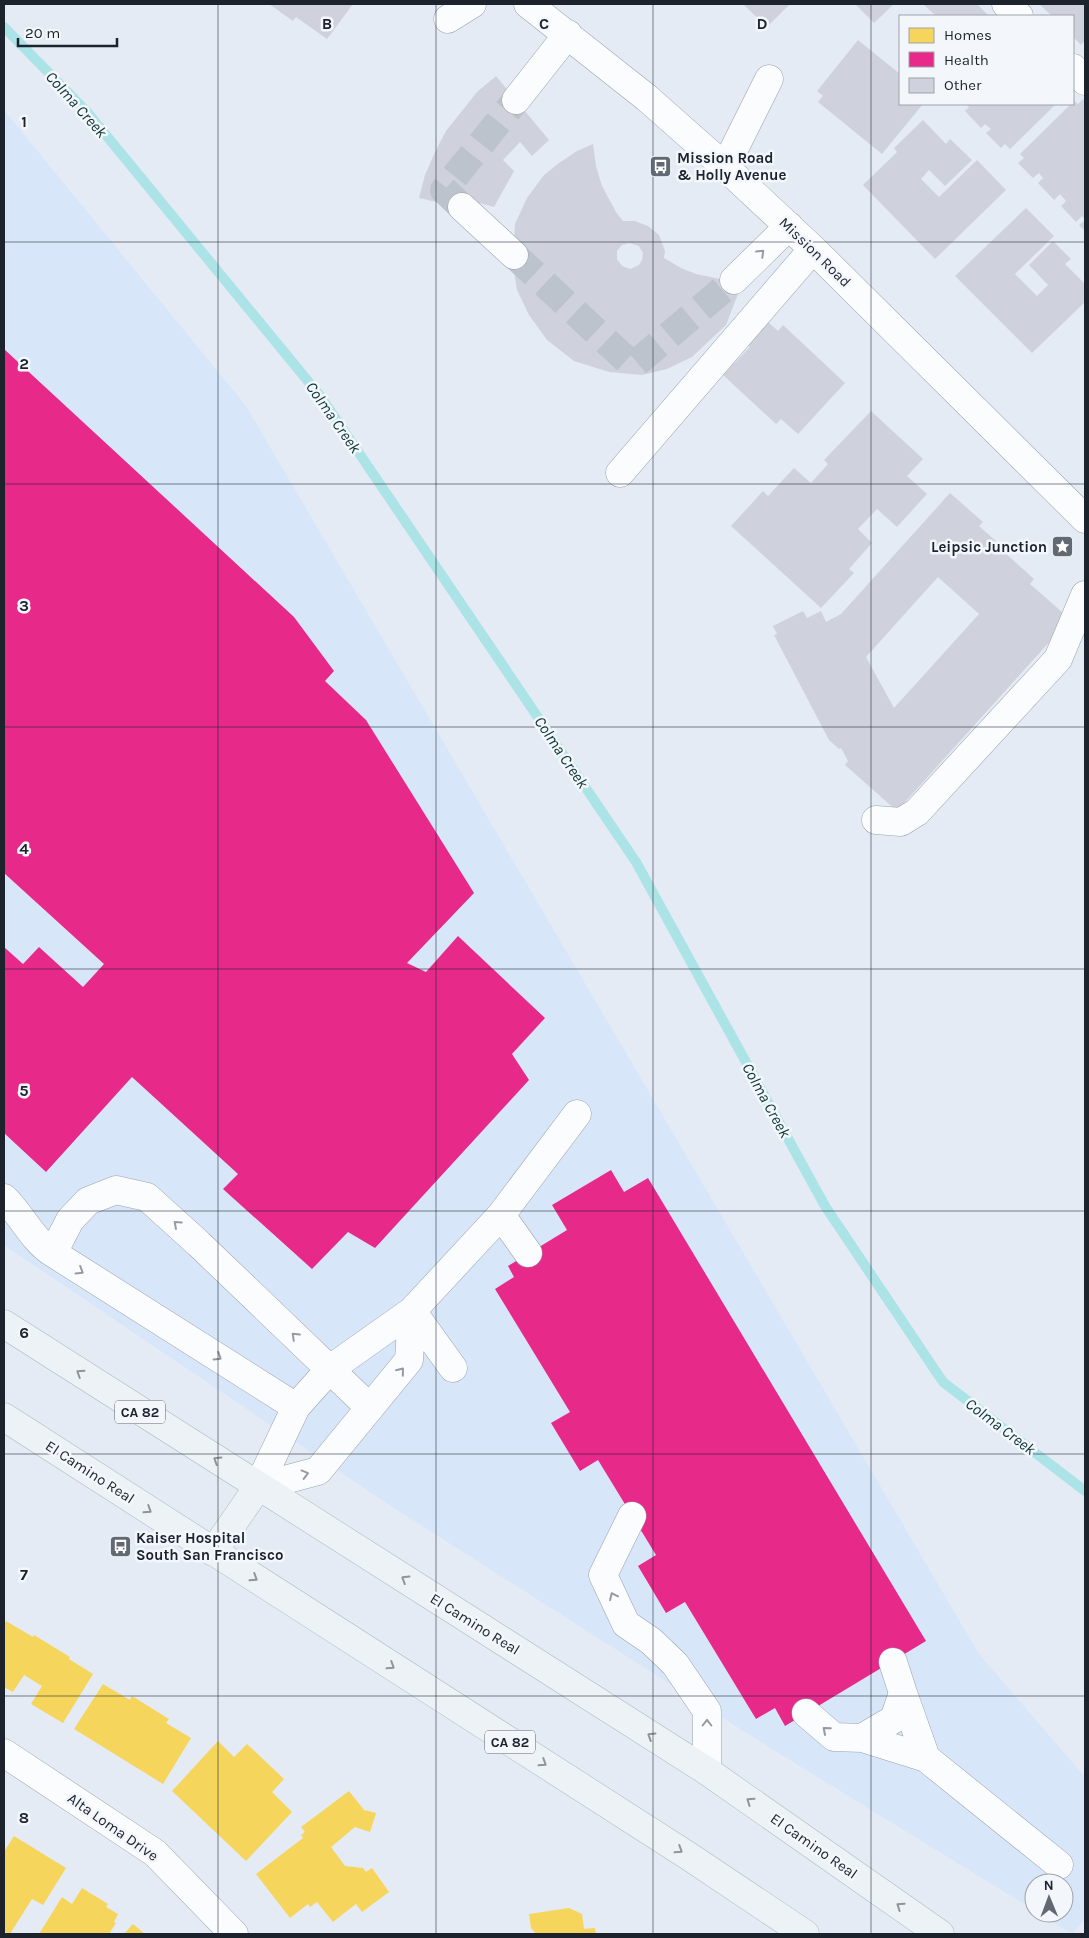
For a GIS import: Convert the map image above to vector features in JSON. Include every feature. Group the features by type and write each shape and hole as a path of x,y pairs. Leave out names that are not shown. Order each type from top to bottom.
{"main road":[{"name":"El Camino Real","path":"4,1324 707,1771 940,1934"},
{"name":"El Camino Real","path":"4,1417 690,1857 805,1934"},
{"path":"213,1552 258,1486"}],"street":[{"path":"448,19 472,4"},
{"name":"Mission Road","path":"528,4 647,98 789,226 1085,519"},
{"path":"1006,4 1018,15"},
{"path":"516,100 568,34"},
{"path":"1074,69 1085,81"},
{"path":"725,167 769,79"},
{"path":"462,208 514,255"},
{"path":"734,280 789,226"},
{"path":"620,473 813,249"},
{"path":"876,820 901,822 917,812 1058,659 1085,595"},
{"path":"258,1486 296,1407 330,1369 412,1311 501,1215 577,1114"},
{"path":"53,1254 70,1220 88,1201 116,1190 147,1198 199,1244 370,1408"},
{"path":"4,1198 46,1249 296,1407"},
{"path":"501,1215 528,1253"},
{"path":"412,1311 453,1368"},
{"path":"258,1486 318,1471 409,1360 412,1311"},
{"path":"632,1516 603,1576 626,1624 651,1641 675,1664 707,1711 707,1771"},
{"path":"893,1662 926,1758"},
{"path":"862,1738 894,1719 903,1693"},
{"path":"806,1713 834,1737 862,1738 926,1758 1059,1865"},
{"name":"Alta Loma Drive","path":"4,1753 155,1854 234,1934"}],"shaded area":[{"path":"4,110 246,406 979,1654 1085,1777 1085,1919 1072,1934 1054,1923 1074,1923 1074,1873 1024,1873 1024,1904 772,1749 380,1499 4,1245"}],"building: Homes":[{"path":"6,1621 33,1637 34,1635 93,1674 63,1723 31,1704 42,1686 24,1675 13,1692 4,1687 4,1625"},
{"path":"103,1684 130,1700 132,1696 169,1719 166,1723 191,1738 163,1784 74,1729"},
{"path":"218,1741 234,1757 247,1744 284,1779 272,1792 292,1812 246,1861 172,1791"},
{"path":"349,1791 364,1810 376,1813 370,1832 355,1827 331,1847 345,1866 363,1868 366,1872 372,1868 389,1892 362,1912 356,1904 333,1922 317,1902 310,1907 308,1904 290,1918 256,1874 303,1838 301,1835 305,1832 301,1827"},
{"path":"14,1836 66,1868 43,1905 32,1899 9,1934 4,1931 4,1852"},
{"path":"82,1888 108,1904 106,1907 118,1914 114,1922 116,1923 109,1934 39,1934 62,1897 72,1904"},
{"path":"569,1908 582,1914 584,1929 595,1928 596,1934 536,1934 531,1928 529,1914"},
{"path":"133,1924 145,1934 124,1934"}],"building: Health":[{"path":"4,349 294,617 334,671 325,681 366,720 474,893 407,963 426,972 458,936 545,1018 512,1054 529,1080 375,1248 348,1232 312,1269 223,1189 238,1174 132,1077 46,1172 4,1133 4,947 23,964 39,947 83,987 104,964 4,873"},
{"path":"611,1170 624,1192 648,1178 926,1641 785,1726 775,1708 756,1719 685,1602 666,1613 638,1566 656,1555 598,1460 580,1471 551,1423 570,1412 495,1289 514,1277 508,1266 567,1230 552,1205"}],"building: Other":[{"path":"269,4 353,4 327,39 296,17 293,21"},
{"path":"743,4 790,4 767,27"},
{"path":"855,4 894,4 874,23"},
{"path":"923,4 977,4 988,15 935,15"},
{"path":"1039,4 1085,4 1085,41 1081,45 1074,38 1074,15 1051,15"},
{"path":"858,40 899,73 899,105 922,105 882,154 818,102 823,96 817,91"},
{"path":"496,76 549,140 532,156 520,142 503,160 514,171 494,207 480,203 477,211 419,198 425,175 446,131 477,92"},
{"path":"1083,99 1085,102 1085,220 1082,216 1076,222 1061,206 1066,201 1060,194 1054,200 1038,183 1043,178 1039,173 1033,178 1018,163 1024,158 1020,154 1070,105 1074,105 1074,101 1078,104"},
{"path":"967,105 1055,105 1010,149 1005,144 1001,148 986,133 991,129 985,124 981,128 965,111 969,107"},
{"path":"923,120 946,144 950,139 972,160 945,186 929,170 921,179 939,197 977,160 1006,190 935,259 863,185 897,152 894,148"},
{"path":"593,144 596,166 602,186 616,212 623,221 635,221 648,226 659,235 665,251 664,258 696,274 743,281 726,325 692,357 667,369 642,375 609,372 574,361 547,340 529,315 517,290 513,265 515,224 527,198 544,175 577,151","holes":["629,243 639,246 643,253 639,265 630,269 622,266 617,259 617,251 622,245"]},
{"path":"1026,208 1054,236 1015,274 1037,296 1048,285 1029,265 1053,241 1071,259 1065,264 1085,284 1085,302 1032,353 955,276"},
{"path":"1085,220 1085,231 1079,225"},
{"path":"767,321 778,331 783,325 845,383 798,434 781,419 776,424 723,375 750,347 746,344"},
{"path":"871,411 923,459 907,476 927,494 897,527 877,509 858,529 872,543 849,569 854,573 821,608 731,526 763,491 768,496 794,468 811,483 828,464 824,460"},
{"path":"950,493 983,522 979,526 1034,579 1030,584 1070,619 897,811 845,765 848,761 841,748 839,749 829,740 774,635 777,634 773,626 803,611 807,618 821,611 826,622 841,614","holes":["938,577 979,614 894,708 866,657"]}],"waterway":[{"name":"Colma Creek","path":"4,27 87,112 321,397 636,862 825,1206 943,1382 1085,1491"}],"tunnel":[{"path":"462,207 444,190 516,100"},
{"path":"514,255 633,366 734,280"}],"place":[{"name":"Mission Road & Holly Avenue","path":"661,167"},
{"name":"Leipsic Junction","path":"1063,547"},
{"name":"Kaiser Hospital South San Francisco","path":"120,1547"}]}
